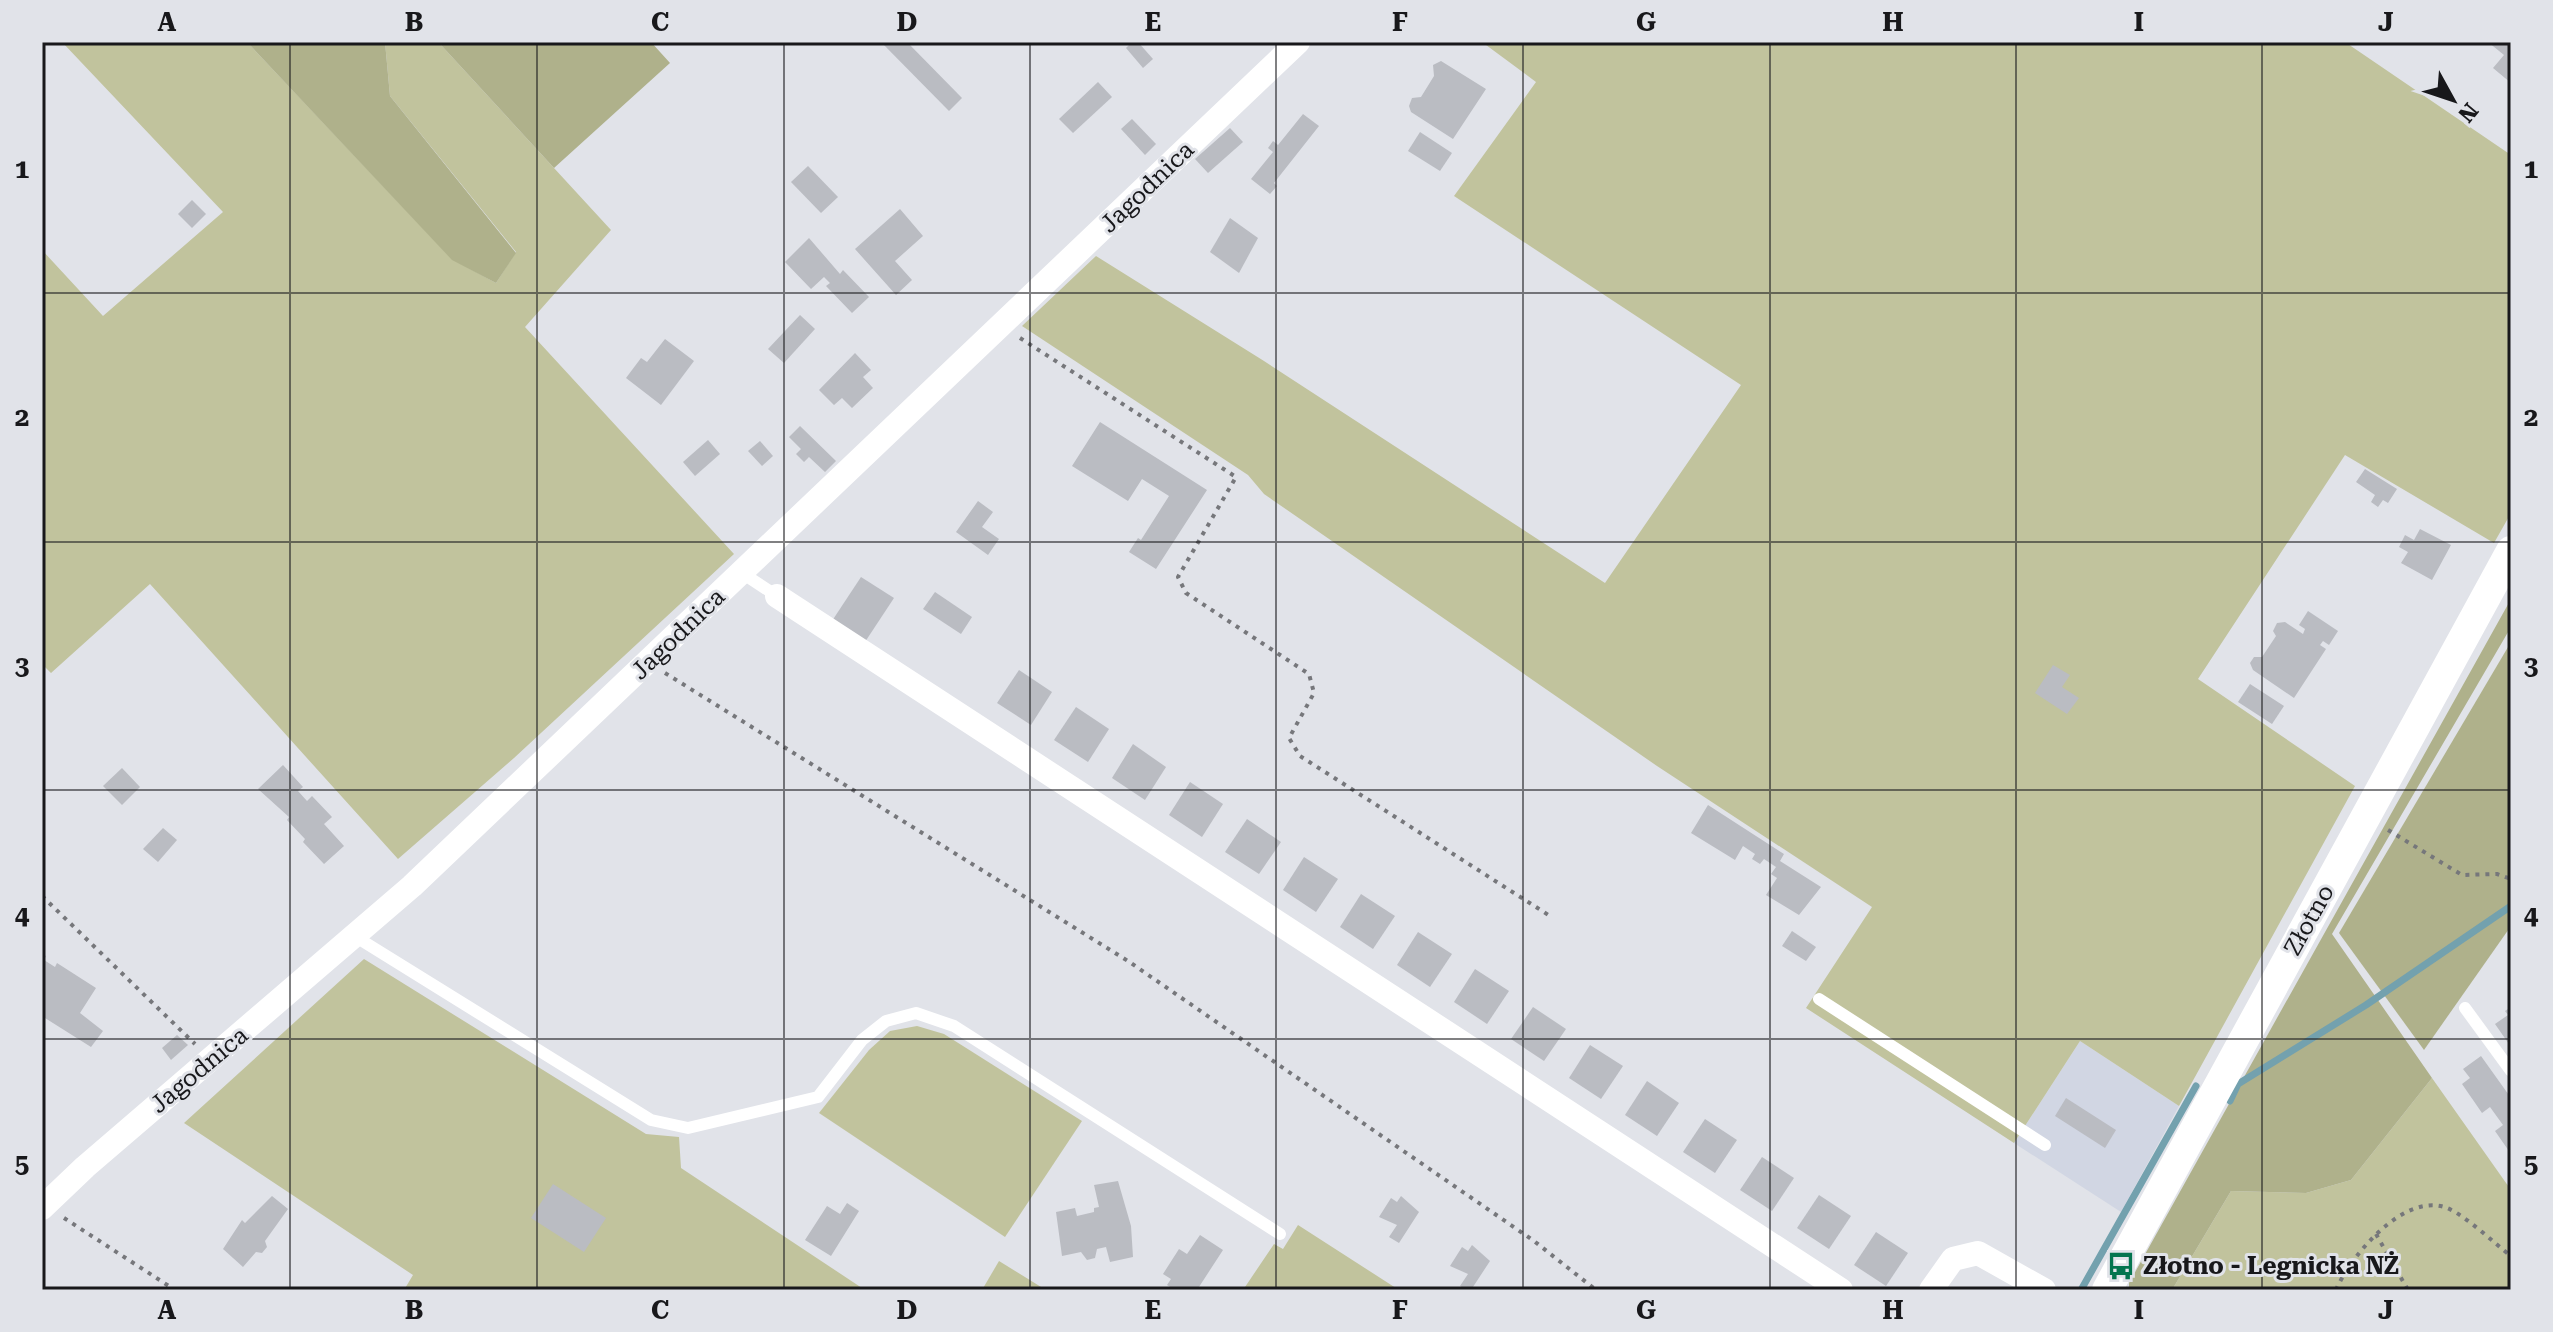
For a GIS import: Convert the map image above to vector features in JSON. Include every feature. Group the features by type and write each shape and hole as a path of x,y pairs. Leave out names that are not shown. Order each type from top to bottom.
{"street":[{"name":"Jagodnica","path":"43,1207 356,937 1298,42"},
{"name":"Złotno","path":"2107,1290 2511,551"},
{"path":"777,596 1841,1290"},
{"path":"1931,1290 1953,1259 1978,1253 2044,1290"}],"lane":[{"path":"742,573 777,596"},
{"path":"356,937 651,1120 688,1128 818,1097 862,1040 886,1021 916,1013 937,1019 954,1026 1280,1234"},
{"path":"1819,999 2045,1145"},
{"path":"2465,1008 2511,1071"}],"path":[{"path":"1001,325 1236,477 1178,577 1186,593 1309,674 1314,693 1289,738 1300,756 1550,916"},
{"path":"648,662 1128,961 1534,1241 1596,1290"},
{"path":"2391,832 2462,875 2497,874 2511,879"},
{"path":"42,896 211,1059"},
{"path":"2336,1290 2346,1268 2376,1234 2425,1206 2447,1208 2511,1256"},
{"path":"43,1207 175,1290"},
{"path":"2376,1234 2408,1290"}],"shaded area":[{"path":"2080,1041 2179,1106 2121,1212 2014,1143"}],"green space":[{"path":"62,42 247,42 452,259 496,283 516,252 390,96 385,42 441,45 611,230 525,327 734,554 514,758 398,859 150,584 51,673 42,664 42,250 103,316 223,212"},
{"path":"247,42 385,42 390,96 516,253 496,283 452,260"},
{"path":"423,42 651,42 670,63 554,168 441,45"},
{"path":"1482,42 2345,42 2511,155 2511,513 2494,543 2345,455 2198,679 2355,786 2179,1106 2080,1041 2014,1143 1806,1008 1872,907 1657,766 1264,494 1248,475 1022,326 1096,256 1264,361 1605,583 1741,385 1454,196 1536,82"},
{"path":"2511,599 2511,627 2332,934 2432,1078 2351,1180 2306,1193 2231,1191 2172,1290 2129,1290 2129,1283"},
{"path":"2511,642 2511,926 2424,1050 2339,933"},
{"path":"364,959 646,1134 679,1137 681,1168 865,1290 404,1290 413,1275 184,1123"},
{"path":"917,1026 944,1034 1082,1121 1005,1237 819,1113 869,1050 890,1031"},
{"path":"2432,1078 2511,1190 2511,1290 2172,1290 2231,1191 2306,1193 2351,1180"},
{"path":"1298,1225 1399,1290 1243,1290 1274,1244 1283,1249"},
{"path":"999,1261 1046,1290 982,1290"}],"building":[{"path":"881,42 907,42 962,98 949,111"},
{"path":"1132,42 1138,42 1153,59 1143,68 1126,48"},
{"path":"2488,42 2511,42 2511,83 2493,68 2504,55"},
{"path":"1441,61 1486,89 1453,139 1411,112 1409,106 1412,98 1421,97 1434,76 1433,65"},
{"path":"1098,82 1112,97 1073,133 1059,119"},
{"path":"1303,114 1319,126 1274,183 1277,186 1270,194 1251,179 1273,152 1268,148 1273,141 1278,145"},
{"path":"1132,119 1156,144 1145,155 1121,129"},
{"path":"1230,128 1243,142 1208,173 1195,159"},
{"path":"1420,132 1452,153 1440,171 1408,151"},
{"path":"808,166 838,197 821,213 791,182"},
{"path":"192,200 206,214 192,228 178,214"},
{"path":"900,209 923,236 895,261 912,280 896,295 855,249"},
{"path":"1230,218 1258,238 1239,273 1210,252"},
{"path":"809,238 840,274 843,270 869,297 852,313 826,286 830,283 824,277 811,289 785,262"},
{"path":"800,315 815,329 784,363 768,349"},
{"path":"665,339 694,361 661,405 626,378 641,358 647,362"},
{"path":"855,353 871,370 863,377 873,388 852,408 842,398 834,405 819,390"},
{"path":"1100,422 1207,490 1156,569 1129,552 1138,538 1141,540 1169,496 1142,479 1128,501 1072,466"},
{"path":"800,426 836,461 825,472 809,457 804,462 796,454 801,449 789,437"},
{"path":"708,440 720,454 695,476 683,462"},
{"path":"760,441 773,456 762,466 748,451"},
{"path":"2365,469 2397,489 2388,503 2383,500 2378,507 2371,502 2375,495 2356,482"},
{"path":"978,501 993,512 982,527 999,539 988,555 956,532"},
{"path":"2420,529 2451,545 2432,580 2401,563 2408,552 2399,547 2405,535 2414,540"},
{"path":"861,577 894,598 861,648 828,627"},
{"path":"935,592 972,617 961,634 923,609"},
{"path":"2308,611 2338,631 2329,645 2323,641 2320,645 2326,649 2294,698 2253,670 2250,663 2254,657 2262,657 2276,636 2273,631 2277,623 2285,622 2303,634 2305,629 2299,625"},
{"path":"2053,665 2070,675 2062,687 2079,698 2067,714 2035,693"},
{"path":"1019,670 1052,692 1031,725 997,703"},
{"path":"2250,684 2284,706 2272,724 2238,702"},
{"path":"1076,707 1109,729 1088,762 1054,740"},
{"path":"1133,744 1166,767 1145,800 1112,778"},
{"path":"283,765 303,787 298,791 307,801 312,796 332,817 324,824 344,846 324,864 303,842 305,839 287,820 289,817 258,789"},
{"path":"122,768 140,787 122,805 103,786"},
{"path":"1190,782 1223,804 1202,837 1169,815"},
{"path":"1708,805 1784,854 1780,861 1821,887 1799,915 1766,895 1777,878 1771,874 1776,867 1764,859 1760,864 1752,859 1755,854 1743,846 1735,860 1691,833"},
{"path":"1247,819 1281,842 1259,874 1225,852"},
{"path":"163,828 177,840 158,862 143,849"},
{"path":"1304,857 1338,879 1316,912 1283,890"},
{"path":"1361,894 1395,916 1373,949 1340,927"},
{"path":"1792,931 1816,947 1806,961 1782,946"},
{"path":"1418,932 1452,954 1430,987 1397,965"},
{"path":"42,954 46,956 44,960 55,967 57,963 96,988 80,1013 103,1031 91,1047 45,1018"},
{"path":"1475,969 1509,991 1487,1024 1454,1002"},
{"path":"1533,1007 1566,1029 1544,1061 1511,1039"},
{"path":"2511,1007 2511,1047 2495,1024 2508,1015 2505,1011"},
{"path":"177,1035 188,1045 171,1060 162,1048"},
{"path":"1590,1045 1623,1066 1601,1099 1569,1078"},
{"path":"2481,1056 2511,1098 2511,1154 2495,1131 2503,1125 2490,1107 2482,1113 2462,1084 2470,1078 2463,1069"},
{"path":"1647,1081 1679,1103 1657,1136 1625,1115"},
{"path":"2066,1098 2116,1130 2105,1148 2055,1116"},
{"path":"1705,1119 1737,1140 1715,1173 1683,1152"},
{"path":"1762,1157 1794,1178 1772,1211 1740,1190"},
{"path":"1118,1181 1131,1226 1133,1257 1110,1262 1106,1247 1097,1249 1095,1258 1087,1260 1081,1252 1062,1256 1056,1212 1075,1208 1077,1216 1094,1212 1094,1208 1099,1207 1094,1185"},
{"path":"553,1184 606,1218 584,1252 531,1218"},
{"path":"1819,1195 1851,1216 1829,1249 1797,1228"},
{"path":"272,1196 288,1209 265,1241 267,1247 262,1253 256,1252 243,1267 223,1249 242,1220 245,1223"},
{"path":"1401,1196 1419,1212 1399,1243 1389,1237 1397,1225 1379,1217 1391,1198 1397,1202"},
{"path":"847,1203 859,1211 831,1256 805,1240 827,1206 840,1214"},
{"path":"1876,1232 1908,1253 1886,1286 1854,1265"},
{"path":"1200,1235 1223,1250 1197,1290 1175,1290 1167,1285 1171,1279 1163,1274 1179,1249 1187,1254"},
{"path":"1472,1245 1490,1261 1471,1290 1466,1290 1460,1286 1468,1274 1450,1266 1462,1247 1468,1251"}],"waterway":[{"path":"2230,1101 2238,1084 2366,1005 2511,906"},
{"path":"2081,1290 2196,1086"}],"place":[{"name":"Złotno - Legnicka NŻ","path":"2121,1266"}]}
